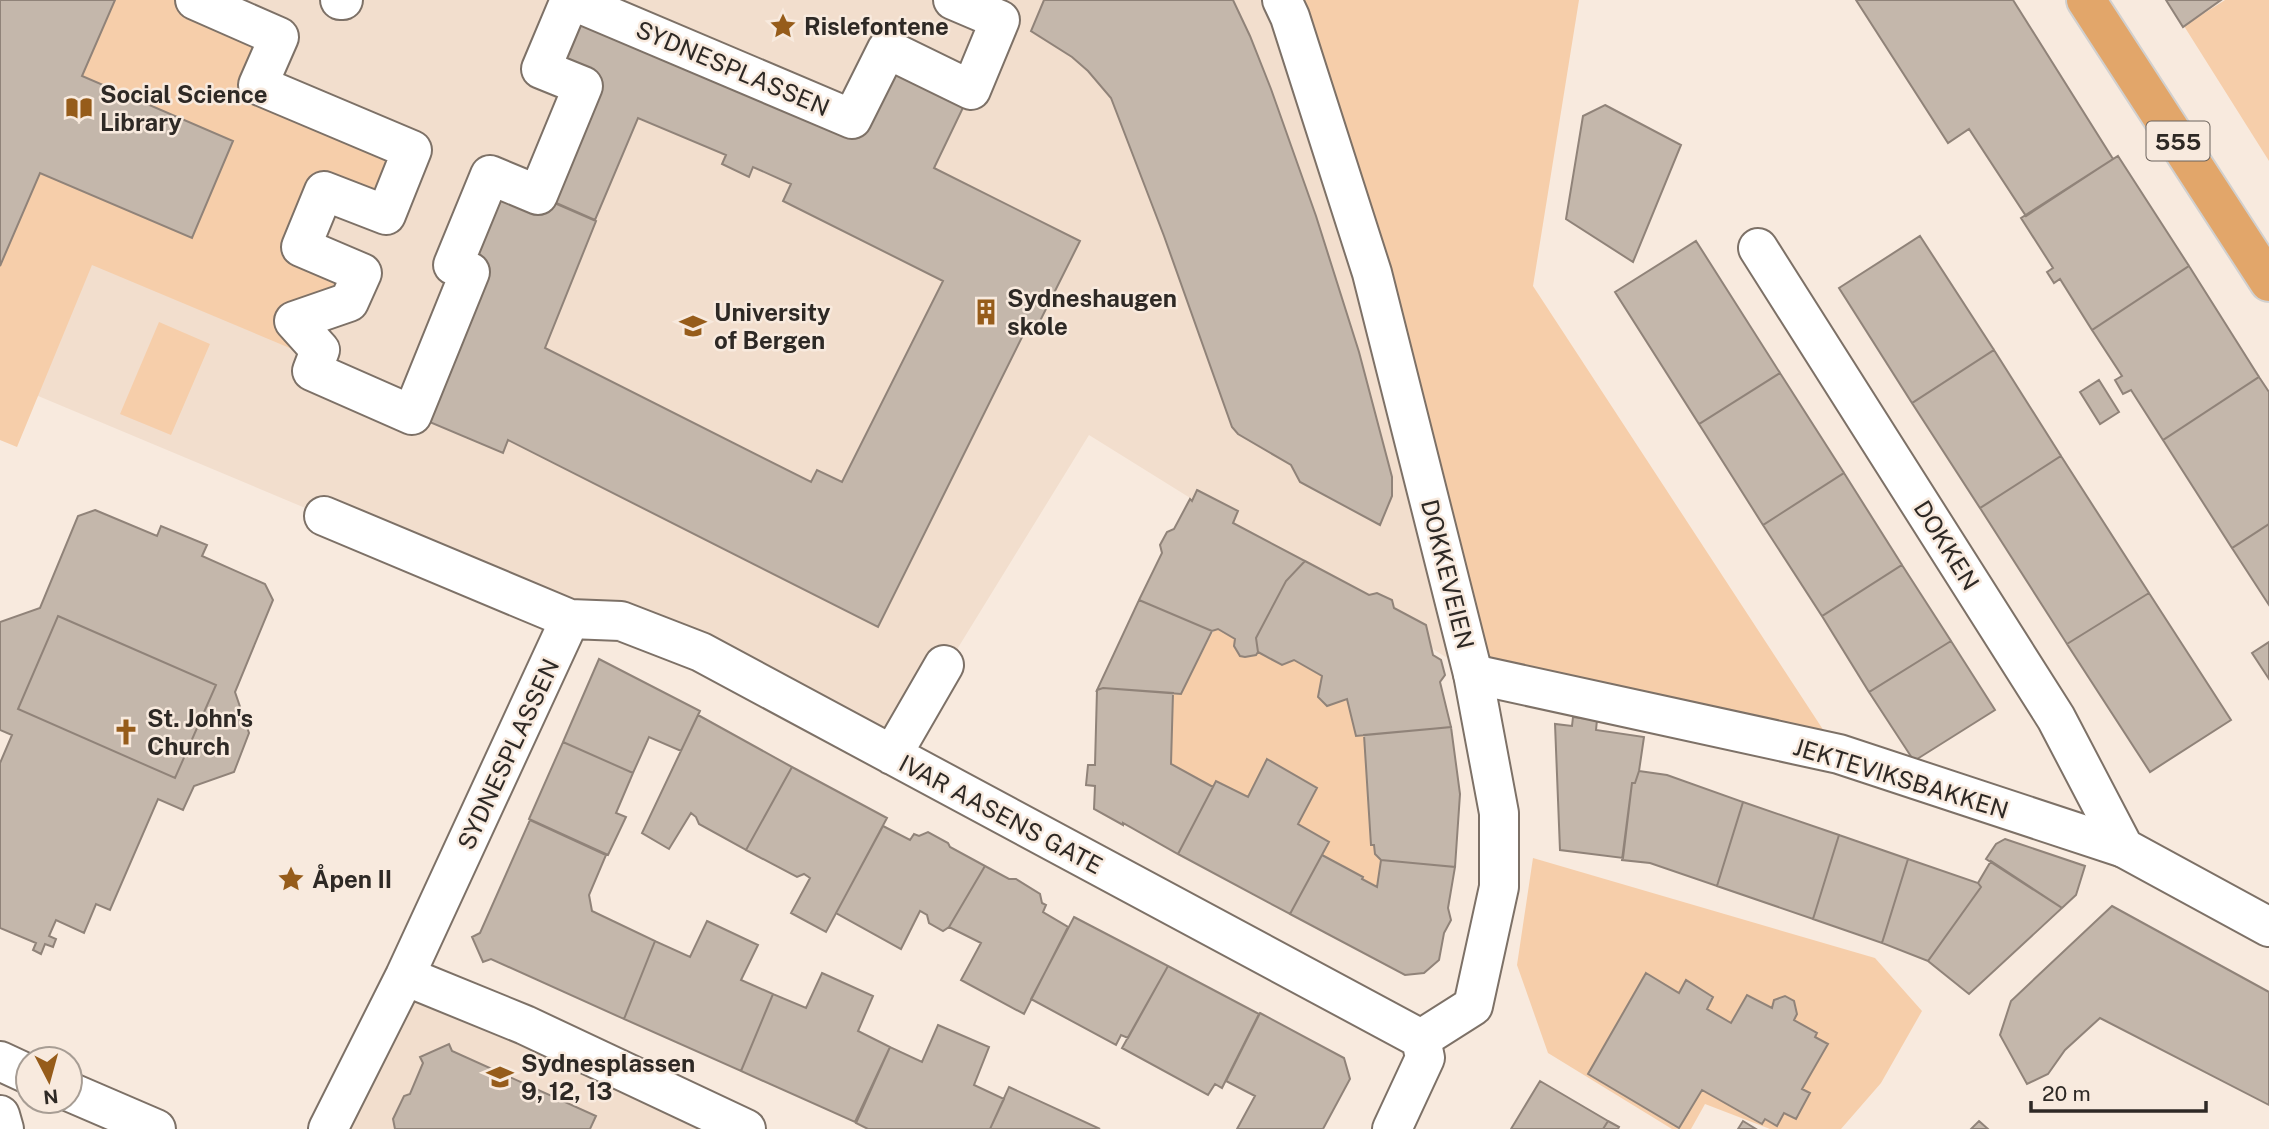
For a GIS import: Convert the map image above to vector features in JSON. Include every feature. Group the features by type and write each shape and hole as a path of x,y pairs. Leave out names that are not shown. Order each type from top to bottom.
{"highway":[{"name":"555","path":"2087,0 2269,282"}],"street":[{"name":"SYDNESPLASSEN","path":"195,0 279,37 258,85 412,150 386,215 324,191 301,247 362,273 349,302 294,321 320,350 312,371 412,415 470,272 453,265 490,175 538,195 583,86 541,69 570,0 852,118 887,50 971,90 1000,20 953,0"},
{"name":"DOKKEVEIEN","path":"1282,0 1290,17 1372,273 1474,674 1499,813 1499,887 1473,1006 1422,1040"},
{"name":"DOKKEN","path":"1758,248 2056,718 2124,848"},
{"path":"324,516 570,619"},
{"name":"SYDNESPLASSEN","path":"328,1129 405,976 570,619"},
{"name":"IVAR AASENS GATE","path":"570,619 621,621 701,652 1422,1040"},
{"path":"892,755 944,665"},
{"name":"JEKTEVIKSBAKKEN","path":"1474,674 1839,754 2124,848 2269,927"},
{"path":"405,976 524,1025 746,1129"},
{"path":"1392,1129 1425,1058 1422,1040"},
{"path":"84,1098 156,1129"},
{"path":"0,1115 4,1129"}],"shaded area":[{"name":"University of Bergen","path":"0,0 1283,0 1473,674 1089,435 892,755 700,652 570,619 0,380"},
{"path":"115,0 195,0 279,37 259,85 412,150 386,215 325,191 301,247 362,273 295,321 316,359 92,265 17,447 0,440 0,266 40,173 192,238 233,141 82,76"},
{"path":"1282,0 1579,0 1533,286 1839,754 1473,674"},
{"path":"2225,0 2269,0 2269,161 2184,26"},
{"path":"159,322 210,344 171,435 120,414"},
{"path":"1218,629 1235,639 1234,646 1241,656 1251,657 1258,652 1282,665 1294,660 1322,676 1318,697 1327,705 1347,699 1364,735 1374,845 1381,860 1377,887 1322,855 1329,842 1298,824 1317,787 1267,759 1248,797 1216,781 1213,787 1171,764 1173,693 1181,693 1214,630"},
{"path":"1533,858 1875,958 1922,1011 1881,1083 1841,1129 1770,1129 1705,1104 1691,1129 1672,1129 1548,1053 1517,965"},
{"name":"Sydnesplassen 9, 12, 13","path":"405,976 746,1129 345,1129"}],"building":[{"name":"Social Science Library","path":"0,0 115,0 82,76 233,141 192,238 40,173 0,266"},
{"name":"Sydneshaugen skole","path":"571,0 853,119 887,50 971,91 934,168 1080,241 1036,329 1028,325 878,627 508,440 503,453 413,415 490,175 596,221 545,348 811,482 817,470 842,482 943,281 783,201 791,184 753,167 749,177 722,164 726,155 638,118 595,220 538,195 583,86 541,68"},
{"path":"1044,0 1233,0 1271,89 1316,216 1359,352 1392,477 1392,496 1380,525 1300,482 1291,465 1238,434 1232,427 1164,236 1111,98 1072,57 1031,31"},
{"path":"1856,0 2013,0 2113,159 2026,216 1969,129 1948,143"},
{"path":"2166,0 2221,0 2183,27"},
{"path":"1605,105 1681,145 1633,262 1566,219 1583,116"},
{"path":"2118,156 2189,266 2092,330 2060,279 2054,283 2047,272 2053,268 2021,218"},
{"path":"1920,236 1994,350 1912,403 1839,288"},
{"path":"1696,241 1780,373 1699,424 1615,292"},
{"path":"2189,266 2259,377 2163,440 2131,390 2123,394 2115,380 2122,376 2092,330"},
{"path":"1994,350 2061,456 1980,508 1912,403"},
{"path":"1780,373 1844,473 1763,525 1699,424"},
{"path":"2259,377 2269,392 2269,524 2232,548 2163,440"},
{"path":"2099,380 2119,412 2100,424 2080,392"},
{"path":"2061,456 2149,593 2067,644 1980,508"},
{"path":"1844,473 1902,565 1822,616 1763,525"},
{"path":"1197,490 1238,511 1233,523 1305,561 1286,581 1256,638 1256,655 1240,656 1234,646 1235,639 1218,629 1212,631 1139,600 1162,553 1160,545 1167,532 1174,529"},
{"name":"St. John's Church","path":"95,510 157,536 161,526 207,545 202,556 265,584 273,600 235,692 249,733 234,772 194,786 183,810 158,799 110,910 96,904 84,933 56,920 49,936 56,939 53,947 45,944 41,954 33,950 36,943 0,928 0,763 12,735 0,730 0,622 40,608 78,516"},
{"path":"2269,524 2269,605 2232,548"},
{"path":"1305,561 1369,595 1377,593 1392,600 1394,608 1426,625 1433,655 1441,660 1445,675 1440,682 1451,727 1356,736 1347,699 1327,706 1318,697 1322,676 1294,660 1282,665 1258,652 1256,638 1286,581"},
{"path":"1902,565 1951,641 1869,692 1822,616"},
{"path":"2149,593 2231,720 2150,772 2067,644"},
{"path":"1139,600 1212,631 1181,694 1103,688 1097,690"},
{"path":"58,616 216,685 175,778 18,709"},
{"path":"1951,641 1995,710 1914,761 1869,692"},
{"path":"2269,642 2269,679 2252,653"},
{"path":"599,659 700,711 681,751 649,737 633,773 563,742"},
{"path":"1103,688 1173,693 1171,764 1213,787 1178,854 1094,809 1095,786 1086,785 1088,765 1095,765 1097,690"},
{"path":"698,715 792,767 746,850 699,824 691,813 669,849 642,833"},
{"path":"1573,717 1597,720 1596,730 1644,737 1639,771 1635,783 1632,783 1623,858 1560,850 1555,724 1572,726"},
{"path":"1451,727 1460,794 1455,867 1381,860 1375,854 1374,845 1371,845 1364,735"},
{"path":"563,742 633,773 616,813 626,817 608,855 529,819"},
{"path":"1267,759 1317,788 1298,824 1329,842 1290,914 1178,854 1216,781 1248,797"},
{"path":"792,767 887,818 826,932 791,913 810,878 804,874 797,877 746,850"},
{"path":"1639,771 1667,775 1743,802 1717,886 1650,863 1622,860 1632,783 1635,783"},
{"path":"1743,802 1839,835 1813,919 1717,886"},
{"path":"530,820 606,855 589,895 592,911 655,941 624,1019 491,959 483,962 472,937 480,933"},
{"path":"883,826 910,840 914,834 919,836 928,832 985,866 949,927 943,931 929,923 927,915 920,911 901,949 836,913"},
{"path":"1839,835 1908,859 1882,943 1813,919"},
{"path":"2005,839 2085,866 2076,895 2062,908 1986,859 1996,844"},
{"path":"1322,855 1377,887 1381,860 1455,867 1448,908 1451,920 1444,933 1439,960 1424,973 1405,975 1290,914"},
{"path":"1908,859 1978,883 1981,887 1928,961 1882,943"},
{"path":"1991,861 2062,908 1969,994 1928,961 1981,887 1978,883"},
{"path":"985,866 1009,879 1016,879 1040,894 1042,903 1046,905 1043,912 1068,927 1024,1014 961,980 981,943 949,927"},
{"path":"2112,906 2269,992 2269,1105 2100,1018 2065,1050 2048,1074 2027,1084 2000,1035 2011,1001"},
{"path":"1074,917 1168,966 1128,1038 1121,1035 1116,1045 1031,999"},
{"path":"707,921 758,945 741,980 773,994 741,1071 624,1019 655,941 690,957"},
{"path":"1168,966 1259,1014 1222,1088 1215,1084 1208,1095 1122,1048"},
{"path":"822,973 873,996 858,1031 890,1047 855,1122 741,1071 773,994 806,1008"},
{"path":"1646,973 1679,993 1686,980 1713,997 1707,1009 1731,1023 1747,995 1772,1008 1774,1000 1785,996 1794,1001 1797,1014 1794,1020 1817,1033 1815,1037 1828,1044 1802,1089 1810,1093 1796,1119 1784,1113 1777,1126 1765,1119 1762,1124 1702,1090 1679,1128 1588,1074"},
{"path":"1260,1013 1344,1058 1350,1079 1323,1129 1237,1129 1255,1096 1226,1081"},
{"path":"938,1025 989,1047 974,1085 1004,1099 990,1129 868,1129 856,1123 890,1047 922,1062"},
{"path":"449,1044 452,1051 596,1116 590,1129 395,1129 393,1119 404,1096 410,1094 423,1063 420,1057"},
{"path":"449,1044 452,1051 596,1116 590,1129 395,1129 393,1119 404,1096 410,1094 423,1063 420,1057"},
{"path":"1540,1081 1608,1121 1603,1129 1511,1129"},
{"path":"1009,1087 1100,1129 990,1129"},
{"path":"1608,1121 1619,1127 1618,1129 1603,1129"},
{"path":"1743,1121 1756,1129 1738,1129"},
{"path":"1979,1121 1988,1129 1971,1129"}],"place":[{"name":"Rislefontene","path":"783,26"},
{"name":"Social Science Library","path":"79,108"},
{"name":"Sydneshaugen skole","path":"986,312"},
{"name":"University of Bergen","path":"693,326"},
{"name":"St. John's Church","path":"126,732"},
{"name":"Åpen II","path":"291,879"},
{"name":"Sydnesplassen 9, 12, 13","path":"500,1077"}]}
